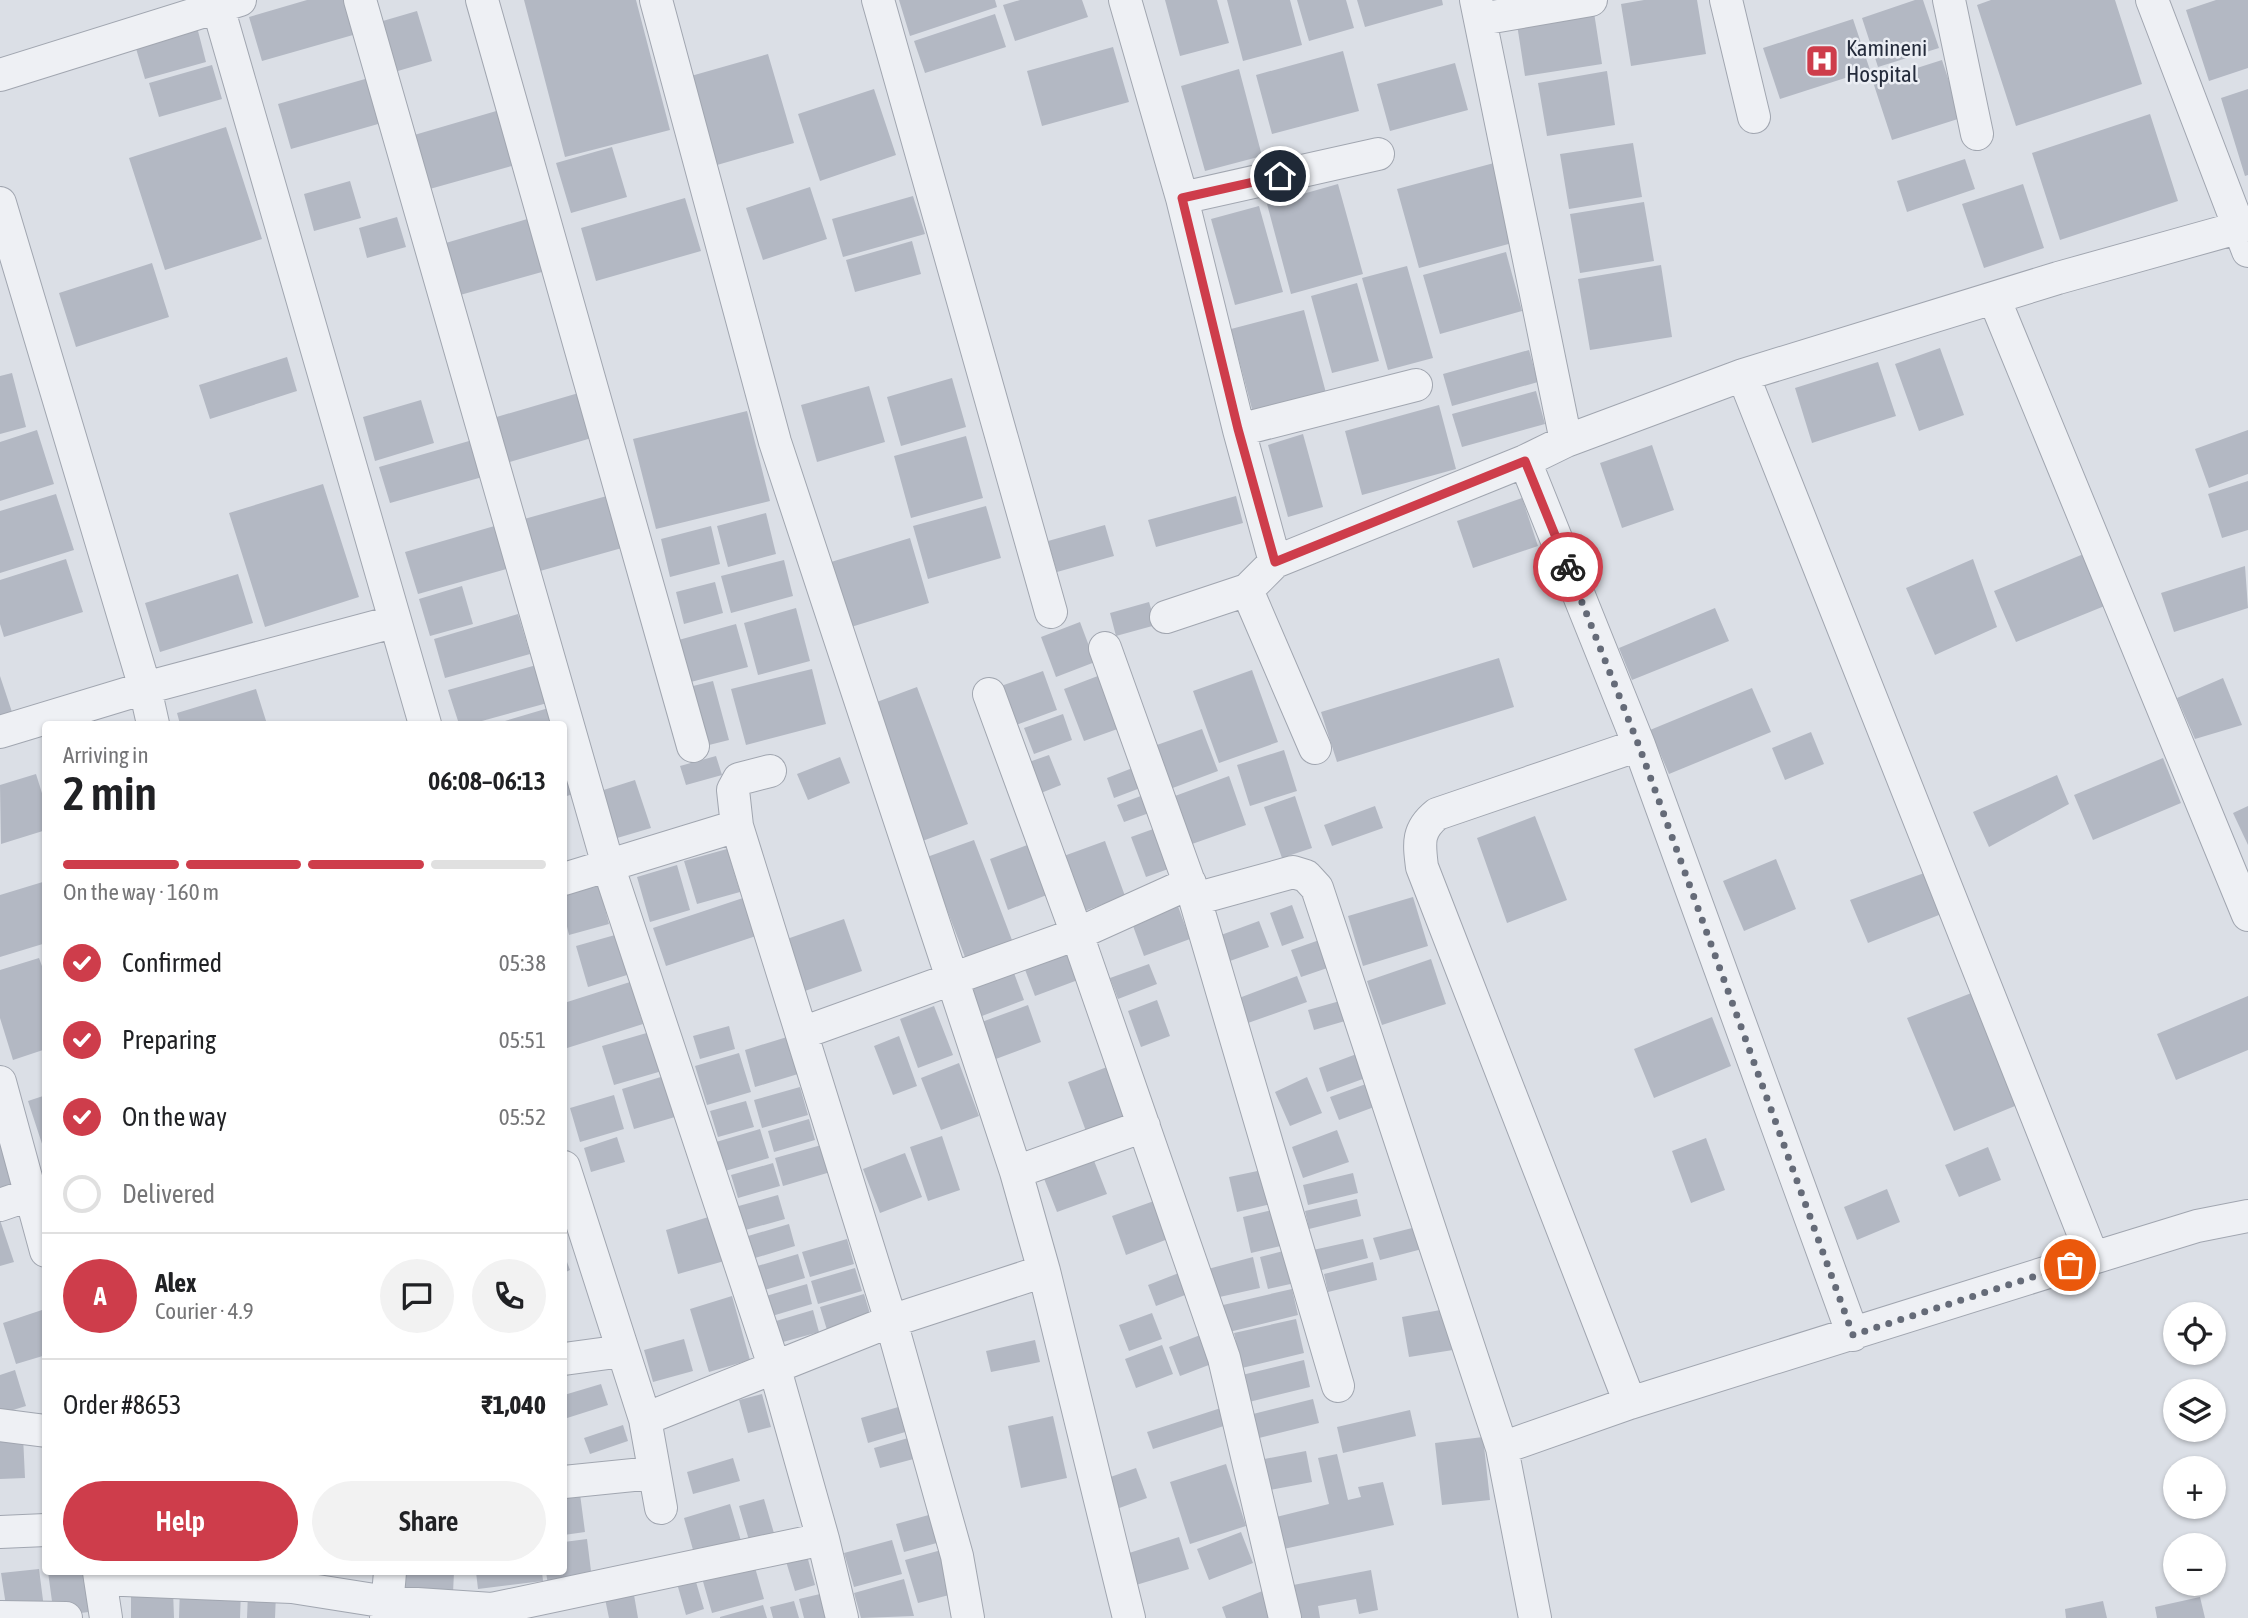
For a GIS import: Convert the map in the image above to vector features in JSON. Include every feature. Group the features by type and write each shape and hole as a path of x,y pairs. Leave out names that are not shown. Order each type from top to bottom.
{"street":[{"path":"360,0 567,721"},
{"path":"482,0 693,746"},
{"path":"656,0 775,442 1016,1172 1044,1271 1129,1618"},
{"path":"878,0 1051,612"},
{"path":"1125,0 1182,198 1238,429 1275,562"},
{"path":"1566,441 1479,10 1591,0"},
{"path":"1726,0 1754,117"},
{"path":"1949,0 1977,134"},
{"path":"1166,617 1247,590 1275,562 1525,461 1566,441 1743,375 1993,298 2245,235 2152,0"},
{"path":"0,75 229,4 393,622 424,721"},
{"path":"1182,198 1378,155"},
{"path":"0,203 145,688 152,721"},
{"path":"1993,298 2247,910"},
{"path":"1743,375 2094,1258"},
{"path":"1238,429 1416,385"},
{"path":"1525,461 1639,746 1853,1335"},
{"path":"1247,590 1315,748"},
{"path":"0,732 145,688 393,622"},
{"path":"1105,648 1193,891 1338,1386"},
{"path":"989,694 1077,934 1224,1358 1285,1618"},
{"path":"567,722 608,865 775,1369 824,1539 842,1618"},
{"path":"1630,1403 1422,867 1418,840 1424,824 1437,814 1639,746"},
{"path":"770,771 739,779 733,790 737,826 891,1321 957,1556 968,1618"},
{"path":"567,877 737,826"},
{"path":"802,1033 1193,891 1293,872 1306,876 1317,888 1502,1448 1535,1618"},
{"path":"0,1082 42,1234"},
{"path":"1016,1172 1144,1126"},
{"path":"567,1176 645,1419 661,1508"},
{"path":"0,1205 33,1195"},
{"path":"1502,1448 1630,1403 2094,1258 2197,1226 2248,1216"},
{"path":"645,1419 891,1321 1044,1271"},
{"path":"567,1359 623,1351"},
{"path":"0,1425 42,1430"},
{"path":"567,1482 653,1473"},
{"path":"0,1532 42,1530"},
{"path":"106,1618 99,1575 292,1587 492,1609 824,1539"},
{"path":"0,1617 66,1618"}],"building":[{"path":"307,0 351,0 360,33 262,61 249,17"},
{"path":"524,0 636,0 670,130 565,157"},
{"path":"899,0 995,0 997,7 910,36"},
{"path":"1020,0 1082,0 1088,17 1015,41 1003,5"},
{"path":"1165,0 1217,0 1229,43 1180,56"},
{"path":"1227,0 1290,0 1302,45 1243,61"},
{"path":"1297,0 1346,0 1354,28 1309,41"},
{"path":"1357,0 1442,0 1443,5 1365,27"},
{"path":"1644,0 1697,0 1706,54 1631,66 1621,4"},
{"path":"1915,0 1923,0 1939,48 1878,67 1862,18"},
{"path":"1991,0 2115,0 2142,84 2016,126 1977,5"},
{"path":"2216,0 2248,0 2248,68 2209,81 2186,10"},
{"path":"1593,6 1602,64 1525,76 1516,18"},
{"path":"417,11 432,61 391,73 376,23"},
{"path":"995,14 1006,47 925,73 914,41"},
{"path":"1853,19 1870,70 1780,99 1763,48"},
{"path":"197,27 206,62 145,79 135,45"},
{"path":"1113,47 1129,102 1042,126 1027,71"},
{"path":"1343,51 1359,111 1272,134 1256,75"},
{"path":"768,54 794,143 717,165 691,76"},
{"path":"1942,60 1961,118 1892,140 1873,82"},
{"path":"1455,63 1468,110 1390,131 1377,84"},
{"path":"212,65 222,99 159,117 149,83"},
{"path":"1239,69 1262,156 1205,171 1181,86"},
{"path":"1607,71 1615,125 1547,136 1538,83"},
{"path":"372,77 385,122 291,149 278,104"},
{"path":"874,89 896,155 820,181 798,114"},
{"path":"2248,89 2248,175 2245,176 2221,98"},
{"path":"510,107 526,162 419,192 404,138"},
{"path":"2150,114 2178,201 2060,240 2032,153"},
{"path":"226,127 262,239 165,270 129,158"},
{"path":"1633,143 1642,197 1569,209 1560,154"},
{"path":"612,147 627,197 571,213 556,163"},
{"path":"1965,159 1975,189 1907,212 1897,181"},
{"path":"1494,163 1516,242 1419,268 1397,189"},
{"path":"350,181 361,218 314,231 304,194"},
{"path":"1338,184 1363,274 1291,294 1267,204"},
{"path":"2023,184 2044,248 1984,268 1962,204"},
{"path":"810,187 827,239 763,260 746,208"},
{"path":"913,196 925,234 843,257 832,219"},
{"path":"685,198 701,251 596,281 581,228"},
{"path":"1644,202 1654,261 1580,273 1570,214"},
{"path":"1259,206 1283,292 1235,305 1211,219"},
{"path":"397,217 406,247 367,258 359,228"},
{"path":"534,217 549,270 453,297 439,245"},
{"path":"912,241 921,274 855,292 846,260"},
{"path":"1506,252 1522,311 1440,334 1423,275"},
{"path":"152,263 169,317 76,347 59,293"},
{"path":"1661,265 1672,337 1590,350 1578,279"},
{"path":"1407,266 1433,358 1388,370 1362,278"},
{"path":"1357,283 1379,361 1332,373 1311,296"},
{"path":"1304,310 1326,393 1253,413 1231,329"},
{"path":"1940,348 1964,415 1919,431 1895,364"},
{"path":"1529,350 1538,382 1452,406 1443,374"},
{"path":"287,357 297,391 210,419 199,385"},
{"path":"1878,362 1896,416 1812,443 1795,388"},
{"path":"12,373 26,427 0,434 0,376"},
{"path":"952,378 966,427 901,446 887,397"},
{"path":"869,386 885,442 817,462 801,405"},
{"path":"1536,391 1545,424 1462,447 1452,414"},
{"path":"582,392 595,437 496,466 483,421"},
{"path":"421,400 434,443 375,461 363,417"},
{"path":"1439,405 1456,469 1362,495 1345,431"},
{"path":"747,411 770,501 656,529 633,439"},
{"path":"37,430 54,484 0,501 0,442"},
{"path":"2248,430 2248,474 2209,488 2195,449"},
{"path":"1303,434 1323,507 1288,517 1268,445"},
{"path":"966,436 983,498 911,518 894,456"},
{"path":"476,439 486,476 390,503 379,467"},
{"path":"1652,445 1674,510 1622,528 1600,463"},
{"path":"2248,481 2248,530 2222,538 2208,494"},
{"path":"323,484 359,597 265,627 229,513"},
{"path":"56,494 74,550 0,573 0,511"},
{"path":"614,494 629,546 533,573 517,521"},
{"path":"1236,496 1243,523 1156,547 1148,520"},
{"path":"1522,498 1538,546 1473,568 1457,521"},
{"path":"986,506 1001,558 928,579 913,526"},
{"path":"766,513 776,554 728,567 717,526"},
{"path":"498,525 510,568 418,594 405,552"},
{"path":"1105,525 1114,556 1057,572 1048,541"},
{"path":"711,526 720,564 670,577 661,539"},
{"path":"910,538 929,603 851,627 831,562"},
{"path":"2086,553 2107,605 2016,642 1994,591"},
{"path":"66,559 83,612 4,637 0,624 0,580"},
{"path":"1973,559 1997,627 1935,655 1906,588"},
{"path":"784,560 793,596 731,613 721,576"},
{"path":"2245,566 2248,608 2174,632 2161,593"},
{"path":"238,574 253,623 160,652 145,603"},
{"path":"715,582 723,613 684,624 676,592"},
{"path":"462,586 473,624 430,636 419,599"},
{"path":"1149,602 1156,625 1116,636 1110,613"},
{"path":"796,608 810,661 758,675 744,623"},
{"path":"1715,608 1729,641 1632,680 1619,648"},
{"path":"518,614 530,654 445,678 434,639"},
{"path":"1080,622 1095,662 1056,677 1041,637"},
{"path":"736,624 748,667 687,683 675,641"},
{"path":"1499,658 1514,707 1337,762 1321,712"},
{"path":"540,664 551,702 482,721 458,721 448,690"},
{"path":"812,669 826,724 746,745 731,689"},
{"path":"1252,670 1278,742 1219,763 1193,691"},
{"path":"1043,671 1057,710 1016,725 1001,686"},
{"path":"1103,674 1123,727 1084,741 1064,689"},
{"path":"0,676 14,718 0,722"},
{"path":"2223,678 2242,725 2195,739 2177,698"},
{"path":"713,681 729,740 705,746 689,687"},
{"path":"917,687 968,824 917,843 866,706"},
{"path":"1752,688 1771,732 1669,774 1650,730"},
{"path":"256,689 266,721 179,721 177,713"},
{"path":"552,707 556,721 505,721"},
{"path":"1063,714 1072,740 1034,754 1024,728"},
{"path":"1202,729 1218,771 1170,789 1154,746"},
{"path":"1811,732 1824,764 1785,780 1772,748"},
{"path":"1284,750 1297,791 1250,806 1237,765"},
{"path":"1049,755 1061,785 1041,793 1029,762"},
{"path":"716,756 722,775 686,785 680,766"},
{"path":"840,757 850,783 808,800 797,774"},
{"path":"2163,758 2181,803 2093,840 2074,795"},
{"path":"1135,767 1143,787 1114,798 1107,778"},
{"path":"36,774 42,793 42,831 1,844 0,785"},
{"path":"567,775 573,794 567,796"},
{"path":"2057,775 2069,804 1989,847 1973,812"},
{"path":"1229,776 1246,825 1192,844 1175,796"},
{"path":"635,780 651,828 607,841 591,794"},
{"path":"1146,794 1152,812 1124,822 1117,805"},
{"path":"1295,796 1312,848 1282,858 1264,807"},
{"path":"1375,806 1383,828 1332,846 1324,825"},
{"path":"2248,806 2248,845 2233,813"},
{"path":"1535,816 1567,900 1507,923 1477,838"},
{"path":"1156,828 1171,868 1146,877 1131,837"},
{"path":"974,840 1015,948 968,965 927,857"},
{"path":"1038,841 1057,891 1008,910 990,859"},
{"path":"1105,841 1125,896 1082,912 1061,857"},
{"path":"727,849 740,892 697,904 684,861"},
{"path":"1776,859 1796,909 1744,931 1723,881"},
{"path":"677,865 690,910 650,922 637,877"},
{"path":"1927,872 1944,913 1868,943 1850,900"},
{"path":"42,882 42,944 0,957 0,895"},
{"path":"599,886 609,924 569,935 567,894"},
{"path":"1413,897 1428,946 1363,966 1348,916"},
{"path":"743,898 756,936 666,966 653,928"},
{"path":"1175,898 1190,939 1144,956 1129,915"},
{"path":"1292,905 1304,938 1282,946 1270,913"},
{"path":"844,919 862,971 802,992 784,940"},
{"path":"1259,921 1269,947 1230,961 1221,935"},
{"path":"615,935 627,975 588,987 576,946"},
{"path":"1328,937 1339,964 1301,977 1291,950"},
{"path":"1073,940 1086,977 1035,996 1021,959"},
{"path":"39,958 42,966 42,1050 13,1060 0,1018 0,970"},
{"path":"1431,959 1446,1004 1382,1025 1367,981"},
{"path":"1149,964 1157,984 1118,999 1110,978"},
{"path":"1011,965 1024,1000 982,1016 969,981"},
{"path":"1297,976 1307,1002 1248,1023 1239,998"},
{"path":"630,982 643,1024 567,1048 567,1002"},
{"path":"1974,992 2015,1106 1954,1131 1907,1018"},
{"path":"2248,996 2248,1050 2176,1080 2157,1034"},
{"path":"1347,999 1352,1019 1314,1030 1308,1010"},
{"path":"1157,1000 1170,1036 1141,1047 1128,1011"},
{"path":"1028,1005 1041,1042 993,1060 979,1023"},
{"path":"934,1006 953,1055 918,1068 900,1019"},
{"path":"1712,1017 1731,1066 1654,1098 1634,1049"},
{"path":"729,1026 735,1049 700,1059 693,1036"},
{"path":"650,1032 662,1071 614,1085 602,1046"},
{"path":"899,1036 917,1086 893,1095 874,1046"},
{"path":"787,1037 798,1074 755,1087 745,1050"},
{"path":"1362,1052 1371,1076 1327,1092 1319,1068"},
{"path":"739,1053 751,1092 707,1105 695,1066"},
{"path":"959,1063 979,1116 941,1130 921,1078"},
{"path":"1107,1067 1126,1119 1087,1134 1068,1082"},
{"path":"664,1076 675,1117 634,1129 622,1089"},
{"path":"1307,1077 1322,1113 1290,1126 1275,1092"},
{"path":"1377,1080 1385,1103 1339,1120 1330,1097"},
{"path":"800,1087 808,1115 762,1128 754,1100"},
{"path":"614,1095 624,1129 580,1142 570,1108"},
{"path":"42,1096 42,1144 28,1101"},
{"path":"746,1101 754,1127 718,1137 710,1111"},
{"path":"809,1119 815,1140 774,1152 768,1131"},
{"path":"760,1129 769,1158 725,1171 716,1142"},
{"path":"1337,1130 1349,1162 1303,1178 1292,1147"},
{"path":"942,1136 960,1190 928,1201 910,1147"},
{"path":"0,1137 17,1192 0,1197"},
{"path":"617,1137 625,1162 591,1172 584,1148"},
{"path":"1706,1138 1725,1190 1691,1203 1672,1151"},
{"path":"825,1144 834,1171 783,1186 775,1158"},
{"path":"1988,1147 2001,1180 1959,1197 1945,1165"},
{"path":"905,1153 922,1197 880,1213 863,1169"},
{"path":"1093,1158 1107,1194 1057,1212 1043,1176"},
{"path":"773,1163 780,1186 738,1198 731,1175"},
{"path":"1267,1169 1275,1203 1237,1212 1229,1177"},
{"path":"1353,1173 1358,1193 1308,1205 1303,1185"},
{"path":"1887,1189 1900,1222 1857,1240 1844,1207"},
{"path":"778,1195 785,1219 742,1231 735,1207"},
{"path":"1357,1199 1361,1216 1309,1229 1305,1211"},
{"path":"1154,1201 1168,1239 1126,1255 1112,1216"},
{"path":"1280,1208 1289,1244 1251,1253 1243,1217"},
{"path":"715,1215 728,1260 678,1274 666,1230"},
{"path":"0,1220 14,1262 0,1266"},
{"path":"789,1224 795,1246 755,1258 748,1236"},
{"path":"1420,1226 1426,1248 1380,1260 1373,1238"},
{"path":"847,1239 854,1264 810,1277 802,1252"},
{"path":"1363,1239 1368,1258 1318,1271 1313,1250"},
{"path":"1287,1250 1295,1283 1268,1289 1260,1257"},
{"path":"798,1254 805,1278 761,1291 754,1267"},
{"path":"1253,1257 1260,1288 1215,1298 1208,1269"},
{"path":"1373,1262 1377,1280 1328,1292 1324,1274"},
{"path":"855,1268 862,1291 818,1304 811,1281"},
{"path":"1184,1271 1193,1292 1156,1306 1148,1285"},
{"path":"807,1284 812,1304 772,1316 766,1296"},
{"path":"1292,1289 1298,1315 1229,1332 1223,1305"},
{"path":"864,1294 871,1317 827,1330 820,1307"},
{"path":"732,1296 750,1360 709,1372 690,1309"},
{"path":"1446,1309 1453,1350 1409,1357 1402,1317"},
{"path":"42,1310 42,1356 16,1364 3,1323"},
{"path":"813,1310 819,1332 783,1342 776,1321"},
{"path":"1152,1313 1162,1339 1129,1351 1119,1325"},
{"path":"1296,1319 1304,1353 1242,1368 1234,1333"},
{"path":"1203,1334 1214,1363 1180,1376 1169,1347"},
{"path":"684,1339 693,1371 653,1382 644,1350"},
{"path":"1035,1340 1040,1362 991,1372 986,1351"},
{"path":"1162,1345 1173,1374 1136,1388 1125,1359"},
{"path":"1304,1360 1310,1387 1249,1402 1242,1375"},
{"path":"15,1370 26,1406 0,1414 0,1375"},
{"path":"601,1384 608,1405 567,1418 567,1394"},
{"path":"762,1394 771,1427 748,1433 739,1400"},
{"path":"1313,1399 1319,1423 1255,1439 1249,1415"},
{"path":"905,1405 912,1430 868,1443 861,1418"},
{"path":"1224,1407 1230,1424 1153,1449 1147,1432"},
{"path":"1410,1410 1416,1436 1343,1453 1337,1427"},
{"path":"1053,1416 1067,1478 1021,1488 1008,1426"},
{"path":"623,1425 628,1441 590,1454 584,1438"},
{"path":"23,1436 25,1478 0,1479 0,1437"},
{"path":"915,1436 921,1457 880,1468 874,1448"},
{"path":"1483,1437 1490,1500 1442,1505 1435,1443"},
{"path":"1306,1451 1312,1482 1260,1492 1254,1461"},
{"path":"1337,1454 1348,1500 1361,1497 1358,1487 1383,1482 1394,1525 1279,1550 1272,1518 1329,1504 1318,1458"},
{"path":"733,1458 740,1481 693,1494 687,1472"},
{"path":"1226,1464 1246,1526 1190,1544 1170,1482"},
{"path":"1136,1468 1147,1498 1111,1511 1099,1481"},
{"path":"580,1494 585,1532 567,1535 567,1496"},
{"path":"764,1499 776,1540 751,1547 739,1506"},
{"path":"730,1504 744,1551 697,1564 684,1518"},
{"path":"936,1513 944,1541 904,1552 896,1524"},
{"path":"1241,1532 1253,1563 1209,1580 1197,1549"},
{"path":"1179,1537 1189,1569 1136,1585 1126,1554"},
{"path":"587,1539 592,1579 548,1585 546,1575 567,1575 567,1542"},
{"path":"892,1540 902,1574 854,1587 844,1553"},
{"path":"945,1549 957,1593 918,1603 905,1560"},
{"path":"806,1552 815,1585 795,1591 785,1558"},
{"path":"754,1564 764,1599 712,1613 702,1578"},
{"path":"39,1569 44,1608 7,1612 1,1573"},
{"path":"1371,1570 1378,1610 1359,1614 1356,1599 1318,1606 1320,1618 1294,1618 1288,1586"},
{"path":"48,1575 85,1575 89,1612 54,1616"},
{"path":"402,1575 454,1575 453,1593 402,1590"},
{"path":"476,1575 542,1575 543,1581 478,1589"},
{"path":"694,1575 704,1609 686,1615 676,1580"},
{"path":"904,1579 914,1616 861,1618 854,1593"},
{"path":"180,1587 241,1590 240,1618 179,1618"},
{"path":"633,1589 638,1618 609,1618 604,1594"},
{"path":"131,1590 173,1590 174,1618 131,1618"},
{"path":"1265,1590 1275,1618 1226,1618 1222,1607"},
{"path":"248,1593 276,1594 275,1618 247,1618"},
{"path":"820,1594 827,1618 804,1618 799,1599"},
{"path":"2200,1597 2205,1618 2157,1618 2155,1607"},
{"path":"794,1601 799,1618 773,1618 770,1607"},
{"path":"2103,1601 2107,1618 2066,1618 2065,1609"},
{"path":"763,1605 767,1618 720,1618 720,1617"}],"way so far":[{"path":"1568,567 1639,746 1853,1335 2070,1265"}],"place":[{"name":"Kamineni Hospital","path":"1822,61"}],"route":[{"path":"1280,176 1182,198 1238,429 1275,562 1525,461 1568,567"}]}
